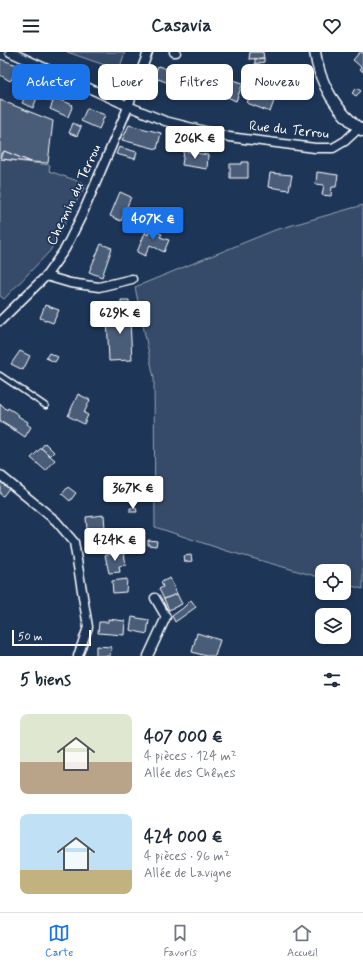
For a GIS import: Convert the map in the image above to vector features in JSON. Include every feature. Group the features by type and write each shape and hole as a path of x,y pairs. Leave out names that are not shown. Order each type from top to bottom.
{"street":[{"name":"Rue du Terrou","path":"10,52 128,106 165,121 229,137 314,148 332,148 345,141 361,129"},
{"name":"Chemin du Terrou","path":"0,321 46,276 65,249 82,215 128,106 148,52"},
{"path":"315,52 326,88 340,109 361,129"},
{"path":"46,276 70,283 99,287 132,279"},
{"path":"0,475 56,521 74,542 88,627 78,656"},
{"path":"148,656 166,617 155,598"}],"lane":[{"path":"0,375 46,406"}],"shaded area":[{"path":"67,52 125,52 121,64 102,64"},
{"path":"0,159 50,165 49,171 86,184 50,251 4,299 0,296"},
{"path":"363,205 363,589 351,586 351,564 315,564 315,576 227,551 155,527 154,378 135,287 275,230"}],"building":[{"path":"250,52 263,52 264,58 249,59"},
{"path":"360,52 363,52 363,72 360,69 361,67 353,60"},
{"path":"264,58 264,62 255,64 255,59"},
{"path":"0,59 14,64 12,64 12,79 10,81 0,75"},
{"path":"158,66 166,69 166,82 158,79"},
{"path":"233,80 241,82 241,88 236,101 233,100"},
{"path":"357,88 361,91 356,96 352,93"},
{"path":"0,100 53,121 48,163 31,162 4,151 0,158"},
{"path":"23,100 36,100 33,108 22,103"},
{"path":"47,100 60,100 73,105 68,117 50,109 53,102"},
{"path":"248,100 274,101 270,112 247,103"},
{"path":"87,108 105,115 99,129 81,121"},
{"path":"73,123 81,127 77,136 69,133"},
{"path":"129,125 161,133 157,149 122,140"},
{"path":"119,147 137,152 135,159 116,154"},
{"path":"4,151 31,162 1,159"},
{"path":"184,151 208,155 207,169 182,165"},
{"path":"242,162 248,162 248,178 230,178 230,164 242,164"},
{"path":"317,172 338,175 336,187 332,187 331,196 322,195 324,185 316,184"},
{"path":"270,173 292,175 289,190 268,187"},
{"path":"120,192 131,197 121,221 110,216"},
{"path":"149,224 152,225 148,235 145,233"},
{"path":"152,225 159,228 157,232 162,234 160,237 169,240 164,252 150,245 145,256 137,252 145,233 148,235"},
{"path":"101,244 112,248 102,277 89,272"},
{"path":"121,300 129,300 132,360 109,361 107,316 121,316"},
{"path":"45,305 59,310 53,323 40,318"},
{"path":"20,351 30,356 23,370 11,364"},
{"path":"49,353 58,357 55,362 46,358"},
{"path":"78,394 90,400 84,413 88,415 84,424 68,416"},
{"path":"0,403 7,410 8,408 28,422 27,424 31,427 25,437 0,420"},
{"path":"0,420 16,430 15,431 0,422"},
{"path":"45,443 54,452 50,456 41,448"},
{"path":"41,448 55,460 46,471 31,458"},
{"path":"0,479 10,487 3,496 0,494"},
{"path":"68,487 76,493 70,501 62,494"},
{"path":"130,508 136,508 137,512 130,512"},
{"path":"104,515 105,529 87,530 86,517"},
{"path":"105,529 105,540 96,541 95,530"},
{"path":"148,540 157,541 156,546 148,545"},
{"path":"124,553 126,565 119,566 120,572 109,573 105,555"},
{"path":"191,555 192,561 185,562 184,556"},
{"path":"170,578 177,594 164,599 159,589 163,587 161,582"},
{"path":"127,579 126,592 113,593 112,581"},
{"path":"177,594 182,604 169,610 164,599"},
{"path":"191,600 196,607 175,622 172,616"},
{"path":"132,617 149,620 147,634 130,630"},
{"path":"108,619 125,621 124,635 98,633 99,622 108,622"},
{"path":"197,633 220,640 215,656 206,656 192,652"},
{"path":"96,646 111,647 110,656 96,656"}]}
